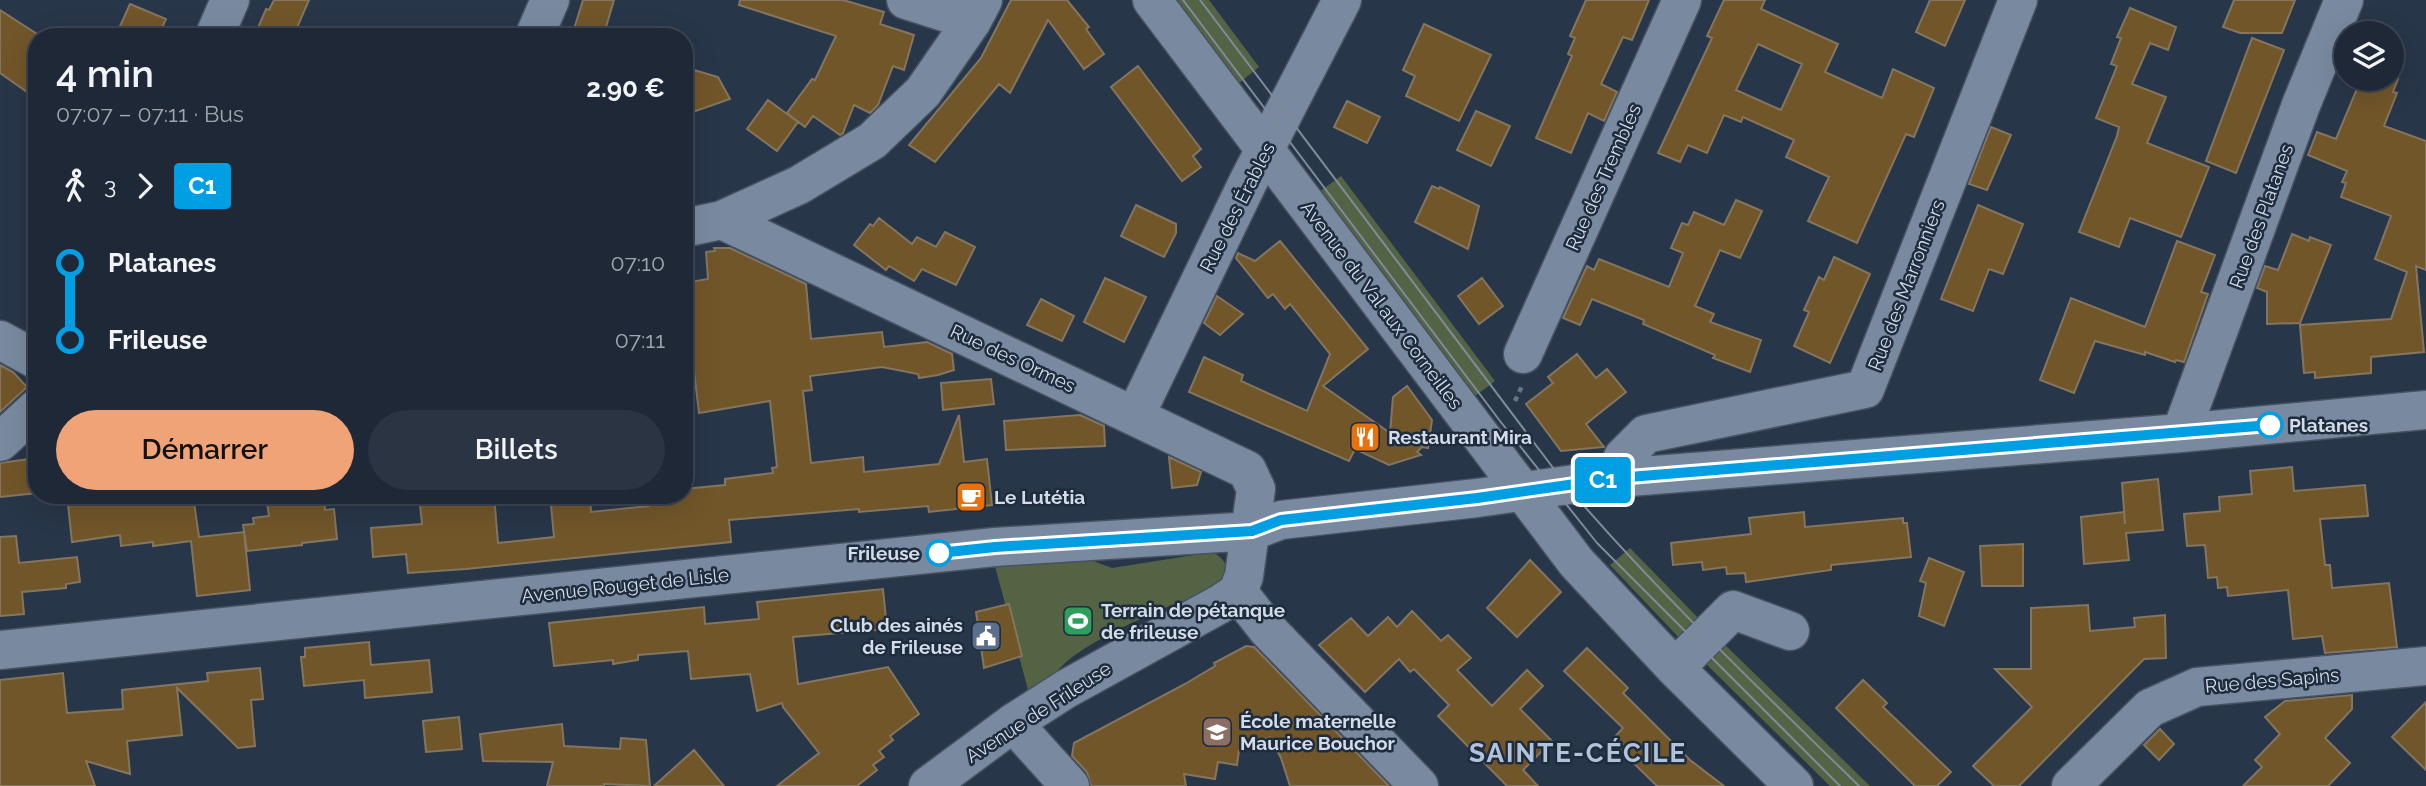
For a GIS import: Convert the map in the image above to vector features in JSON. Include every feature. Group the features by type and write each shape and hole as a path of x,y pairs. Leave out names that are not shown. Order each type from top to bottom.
{"street":[{"path":"218,28 230,0"},
{"path":"538,28 550,0"},
{"path":"693,226 722,220 799,186 872,141 923,92 978,11 906,0"},
{"name":"Avenue du Val aux Corneilles","path":"1153,0 1576,562 1675,668 1794,786"},
{"name":"Rue des Érables","path":"1135,416 1248,182 1342,0"},
{"name":"Rue des Trembles","path":"1523,354 1682,0"},
{"name":"Rue des Marronniers","path":"1617,478 1623,457 1646,434 1865,389 2018,0"},
{"name":"Rue des Platanes","path":"2181,433 2301,105 2344,0"},
{"name":"Rue des Ormes","path":"722,220 1247,470 1256,489 1252,531"},
{"path":"0,340 28,355"},
{"path":"1419,786 1267,629 1238,592 1244,576 1252,531 1281,520 1617,478 2181,433 2426,410"},
{"path":"0,442 28,416"},
{"name":"Avenue Rouget de Lisle","path":"0,650 995,547 1252,531"},
{"name":"Avenue de Frileuse","path":"928,786 1013,723 1066,689 1223,603 1238,592"},
{"path":"1675,668 1733,610 1790,631"},
{"name":"Rue des Sapins","path":"2071,786 2150,708 2197,687 2424,661"},
{"path":"1013,723 1070,786"}],"green space":[{"path":"1175,0 1209,0 1259,67 1238,84"},
{"path":"1341,176 1495,381 1474,397 1319,192"},
{"path":"1630,548 1703,623 1684,643 1610,565"},
{"path":"1213,552 1227,568 1226,577 1218,588 1204,596 1165,608 1107,635 1071,658 1045,681 1028,690 995,566 1077,555 1112,568"},
{"path":"1719,639 1870,786 1830,786 1700,658"}],"building":[{"path":"274,0 309,0 297,28 258,28 266,9 269,10"},
{"path":"583,0 614,0 606,28 574,28"},
{"path":"740,0 843,0 884,12 880,24 914,35 904,70 893,66 878,105 870,113 854,105 840,135 813,116 805,127 787,113 812,79 815,80 836,36 739,5"},
{"path":"1011,0 1067,0 1089,27 1086,29 1104,54 1084,69 1048,20 1010,93 999,84 935,162 909,145 981,58"},
{"path":"1586,0 1649,0 1632,40 1623,37 1601,84 1617,92 1604,121 1588,113 1571,153 1536,138 1572,56 1568,54 1575,38 1570,36"},
{"path":"1724,0 1765,0 1761,9 1838,44 1825,72 1882,98 1893,69 1934,88 1914,137 1906,134 1857,243 1808,221 1829,177 1786,157 1794,140 1743,117 1741,122 1724,115 1707,153 1688,145 1680,162 1658,153 1712,38 1707,36","holes":["1758,44 1802,64 1781,110 1736,90"]},
{"path":"1930,0 1965,0 1945,46 1916,32"},
{"path":"2234,0 2295,0 2282,33 2240,33 2223,27"},
{"path":"130,4 166,19 162,28 119,28"},
{"path":"2130,8 2176,27 2168,50 2150,43 2132,84 2166,97 2147,143 2209,167 2181,237 2130,218 2119,247 2079,232 2117,136 2119,127 2096,118 2117,66 2111,64 2121,38 2117,37"},
{"path":"0,10 28,28 28,93 0,73"},
{"path":"1424,24 1491,55 1459,121 1406,96 1415,76 1403,70"},
{"path":"2252,38 2284,50 2236,173 2206,161"},
{"path":"1138,66 1201,149 1193,156 1201,167 1182,181 1111,87"},
{"path":"693,70 718,77 730,99 693,112"},
{"path":"2356,91 2393,91 2397,93 2384,126 2426,141 2426,270 2416,266 2424,352 2371,357 2371,373 2315,378 2315,372 2304,373 2300,325 2391,319 2407,272 2375,259 2391,216 2341,197 2346,183 2342,182 2347,171 2308,155 2317,132 2336,139"},
{"path":"768,100 798,122 777,151 747,129"},
{"path":"1347,101 1380,117 1367,143 1334,127"},
{"path":"1476,111 1510,126 1491,166 1457,150"},
{"path":"1991,127 2011,135 1987,190 1969,184"},
{"path":"1432,186 1439,189 1440,187 1479,206 1468,249 1415,222"},
{"path":"1736,200 1762,211 1740,258 1720,250 1695,306 1714,314 1710,322 1761,340 1750,372 1713,358 1715,355 1643,324 1644,320 1592,299 1580,325 1563,318 1587,266 1594,270 1599,259 1669,287 1683,253 1671,248 1682,223 1688,225 1694,212 1724,225"},
{"path":"1136,205 1176,224 1176,233 1164,257 1121,236"},
{"path":"1978,205 2023,224 2003,274 1989,269 1973,311 1941,299"},
{"path":"879,218 912,244 917,237 936,247 945,232 975,247 956,285 922,269 914,281 889,266 886,270 854,245 870,224 873,226"},
{"path":"2292,234 2309,241 2310,237 2331,245 2300,323 2267,324 2267,292 2257,288 2265,266 2278,270"},
{"path":"1280,241 1368,349 1323,386 1390,433 1393,397 1407,386 1432,420 1428,448 1422,447 1417,452 1421,455 1389,465 1355,449 1349,461 1189,392 1204,357 1243,375 1241,381 1307,411 1330,354 1290,304 1285,309 1273,294 1268,298 1236,258 1238,253 1255,261"},
{"path":"2177,241 2215,255 2201,292 2208,294 2184,362 2175,362 2145,352 2145,355 2095,341 2074,393 2040,380 2071,298 2145,327"},
{"path":"714,248 730,248 806,284 811,339 882,332 884,347 927,342 952,354 954,370 919,378 918,374 882,367 810,376 812,390 803,391 811,463 863,457 864,472 939,464 959,415 964,462 987,459 992,505 929,512 928,506 859,512 859,509 729,520 731,542 466,569 408,573 406,554 373,557 371,528 422,524 420,504 495,504 498,543 554,537 551,504 591,504 591,512 649,504 693,504 693,488 725,485 725,479 773,473 772,468 777,467 770,401 699,413 693,362 693,282 708,279 706,252 715,251"},
{"path":"1834,257 1870,274 1830,363 1794,346 1809,312 1804,310 1819,277 1824,280"},
{"path":"1105,278 1146,297 1124,342 1084,322"},
{"path":"1482,278 1503,306 1479,324 1458,296"},
{"path":"1217,296 1243,314 1220,335 1204,323"},
{"path":"1041,299 1074,316 1062,341 1027,325"},
{"path":"1577,354 1596,378 1607,369 1626,392 1586,424 1604,447 1561,451 1526,404 1553,383 1548,377"},
{"path":"0,365 13,372 27,387 0,412"},
{"path":"991,379 994,404 943,410 941,383"},
{"path":"1080,415 1104,426 1105,446 1006,450 1004,421"},
{"path":"1169,457 1201,472 1197,485 1172,488"},
{"path":"28,459 28,494 0,497 0,463"},
{"path":"2292,467 2294,491 2365,485 2368,516 2320,519 2325,565 2330,565 2332,588 2389,583 2397,647 2325,653 2322,636 2293,639 2288,590 2228,596 2227,587 2218,588 2217,577 2208,578 2205,545 2187,546 2184,514 2220,511 2219,497 2252,494 2250,471"},
{"path":"2158,479 2163,530 2126,533 2129,560 2084,564 2081,517 2124,512 2125,524 2122,483"},
{"path":"68,504 194,504 199,537 244,532 250,590 197,596 191,541 153,546 153,542 121,546 120,535 72,542"},
{"path":"267,504 325,504 325,510 334,509 337,539 247,551 243,525 254,524 253,518 269,516"},
{"path":"1804,512 1805,527 1903,518 1903,523 1907,523 1911,557 1831,565 1831,570 1746,582 1745,573 1727,574 1726,567 1703,570 1702,562 1673,565 1671,543 1751,534 1749,518"},
{"path":"16,536 19,563 77,557 80,582 66,584 66,588 22,592 24,614 0,616 0,537"},
{"path":"2023,544 2023,586 1982,586 1980,546"},
{"path":"1929,558 1964,572 1944,626 1919,616 1926,583 1920,581"},
{"path":"1530,560 1561,592 1517,637 1487,608"},
{"path":"883,589 887,629 793,637 798,684 888,667 919,714 890,736 893,740 879,751 884,757 873,765 877,770 857,786 777,786 819,753 782,703 757,711 750,674 691,679 688,651 638,655 638,660 613,664 613,660 554,666 549,623 704,607 705,624 759,619 757,602"},
{"path":"1009,604 1022,656 984,668 976,612"},
{"path":"2088,605 2090,631 2135,627 2134,618 2165,615 2166,658 2144,659 2019,786 1994,786 1973,766 2032,707 1995,669 2031,669 2031,608"},
{"path":"1412,611 1441,641 1448,635 1471,658 1457,670 1492,706 1527,670 1543,686 1520,709 1552,741 1523,770 1538,786 1507,786 1438,716 1449,705 1414,669 1410,672 1399,659 1365,692 1319,645 1351,618 1368,636 1388,617 1397,627"},
{"path":"369,642 371,665 429,660 432,692 365,698 364,680 304,686 301,657 305,657 305,648"},
{"name":"École maternelle Maurice Bouchor","path":"1246,646 1254,647 1389,786 1290,786 1281,758 1270,737 1239,750 1237,765 1218,762 1215,779 1184,774 1186,786 1091,786 1087,772 1072,756 1074,743 1185,684 1215,666 1214,663"},
{"path":"1587,648 1628,688 1623,693 1690,760 1724,786 1657,786 1611,741 1623,728 1564,671"},
{"path":"260,668 263,699 251,700 255,746 238,748 177,688 182,735 127,741 130,774 86,761 95,786 0,786 0,680 63,673 67,713 123,709 122,690 208,681 207,673"},
{"path":"1863,680 1887,703 1883,707 1951,772 1937,786 1915,786 1836,708"},
{"path":"2352,695 2352,709 2325,738 2350,763 2328,786 2243,786 2262,767 2255,760 2280,734 2265,717 2285,701"},
{"path":"2426,702 2426,770 2392,737"},
{"path":"459,717 462,749 426,752 423,721"},
{"path":"562,724 564,746 620,749 621,738 646,740 650,786 547,786 553,762 483,761 480,734"},
{"path":"2160,729 2174,744 2159,760 2144,745"},
{"path":"694,750 724,786 654,786"}],"tram line":[{"path":"1183,0 1500,421 1597,543 1840,786"},
{"path":"1200,0 1566,485 1672,601 1859,786"}],"bus line":[{"name":"C1","path":"939,553 1252,531 1281,520 1477,498 1617,478 2270,425"}],"place":[{"name":"Platanes","path":"2270,425"},
{"name":"Restaurant Mira","path":"1365,437"},
{"name":"Le Lutétia","path":"971,497"},
{"name":"Frileuse","path":"939,553"},
{"name":"Terrain de pétanque de frileuse","path":"1078,621"},
{"name":"Club des ainés de Frileuse","path":"986,636"},
{"name":"École maternelle Maurice Bouchor","path":"1217,732"}],"district":[{"name":"SAINTE-CÉCILE","path":"1578,753"}]}
